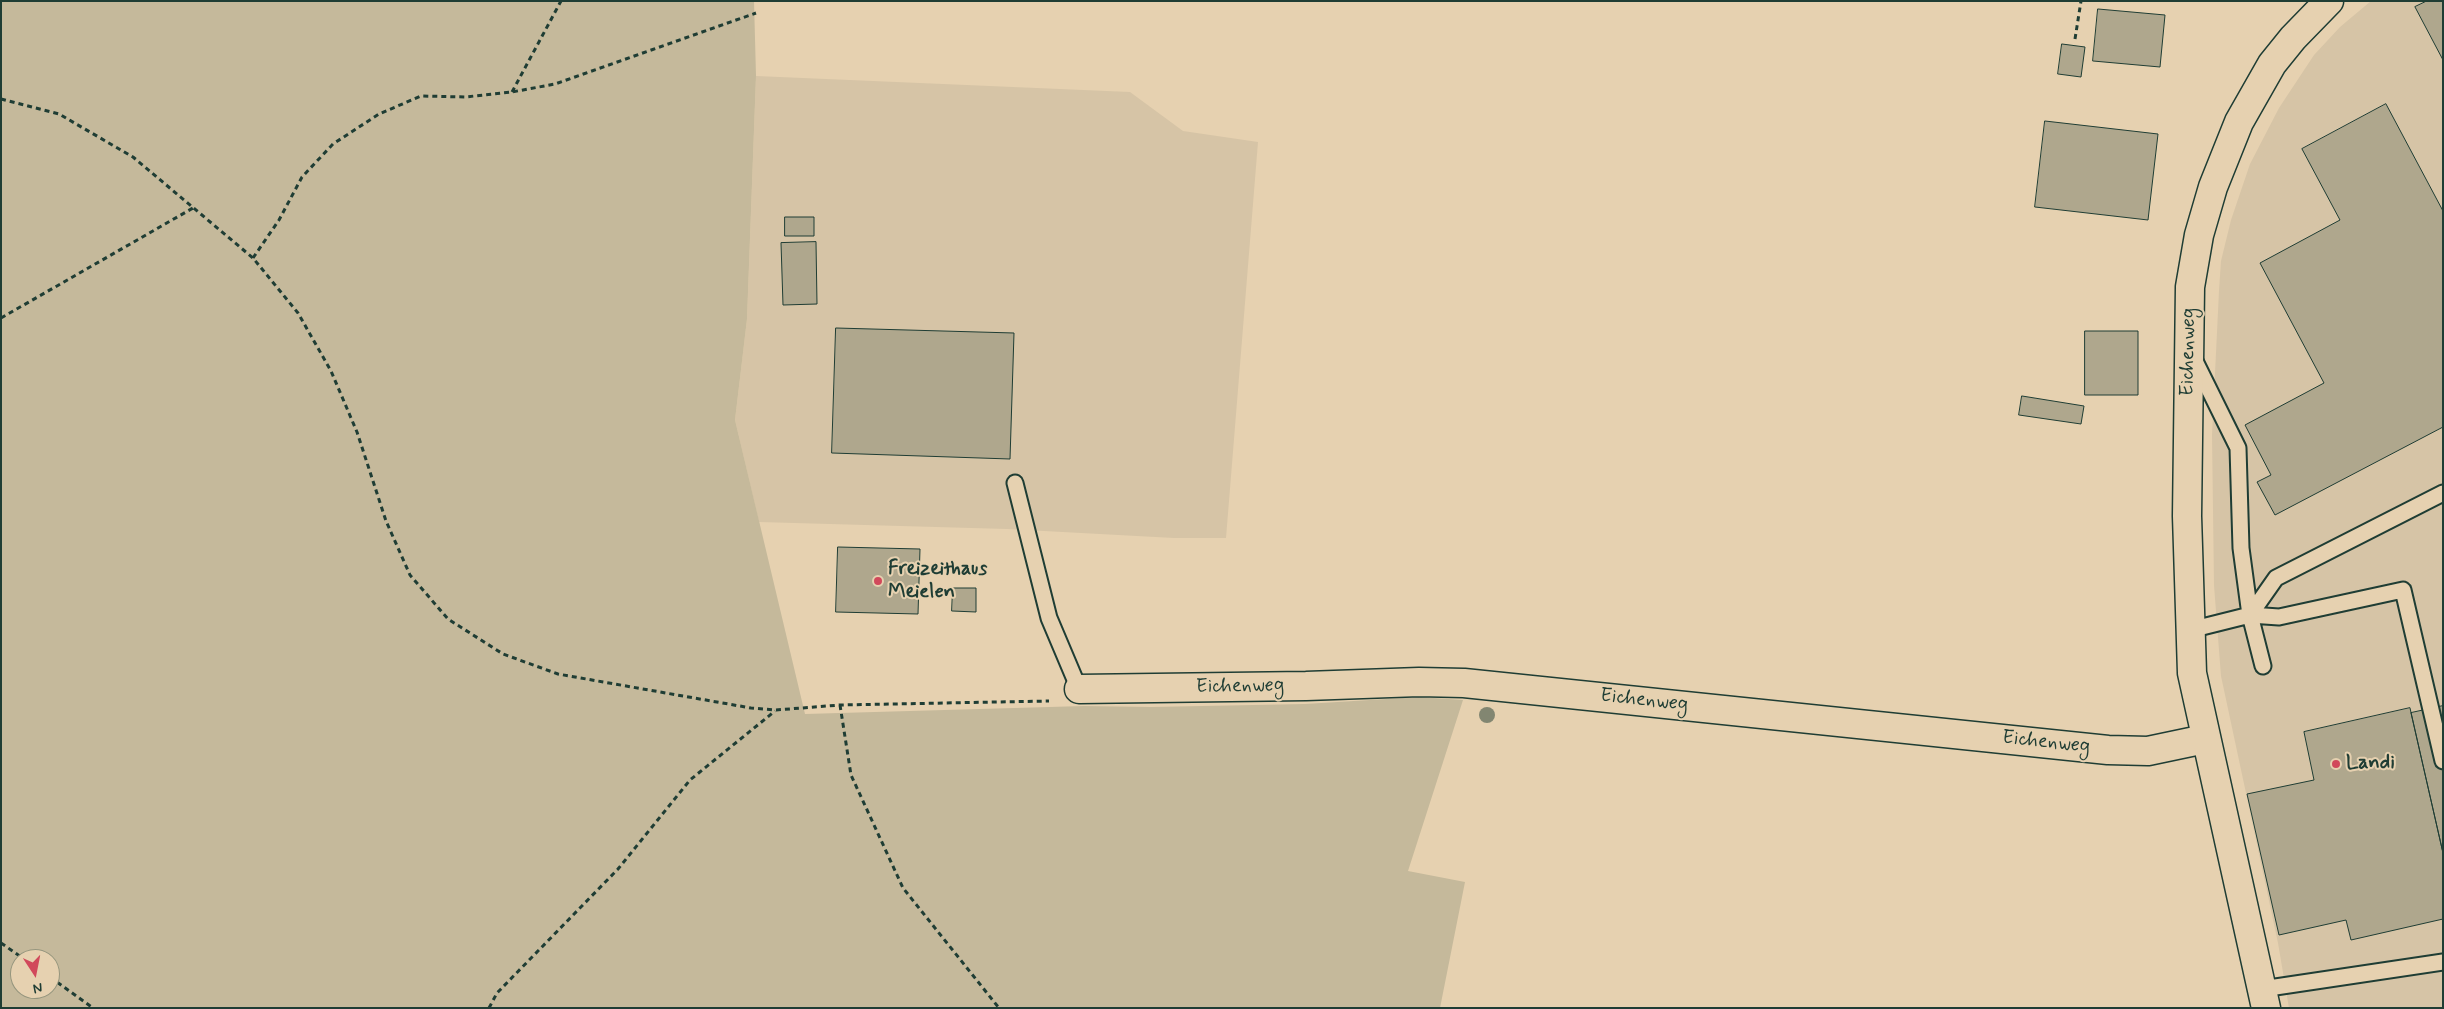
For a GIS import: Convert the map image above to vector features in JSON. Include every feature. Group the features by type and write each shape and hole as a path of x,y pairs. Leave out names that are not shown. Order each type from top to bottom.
{"street":[{"name":"Eichenweg","path":"2264,998 2205,739 2192,673 2187,516 2190,287 2199,235 2222,163 2243,115 2272,64 2293,38 2327,2"},
{"name":"Eichenweg","path":"1079,689 1306,686 1419,682 1464,683 2108,750 2148,751 2205,739"}],"lane":[{"path":"2190,351 2238,448 2241,548 2250,615 2263,666"},
{"path":"1015,483 1049,618 1079,689"},
{"path":"2250,615 2276,578 2443,492"},
{"path":"2190,630 2250,615 2279,617 2403,590 2443,761"},
{"path":"2264,998 2443,962"}],"path":[{"path":"512,92 561,1"},
{"path":"2075,39 2081,1"},
{"path":"253,258 279,220 302,178 333,144 379,114 420,96 465,97 512,92 555,84 756,13"},
{"path":"1,99 59,114 133,157 253,258 298,313 330,371 357,432 386,521 410,575 448,619 503,654 558,674 776,710 840,705 1051,701 1079,689"},
{"path":"1,318 193,208"},
{"path":"840,705 851,775 903,888 999,1008"},
{"path":"489,1008 497,993 618,870 690,780 776,710"},
{"path":"60,984 93,1008"}],"shaded area":[{"path":"1,1 754,1 756,76 747,319 735,420 805,714 1084,706 1151,707 1305,704 1419,697 1463,700 1408,871 1465,882 1440,1008 1,1008"},
{"path":"2371,1 2443,1 2443,1008 2289,1008 2278,943 2221,676 2214,585 2212,435 2221,261 2231,220 2250,164 2279,108 2314,55 2340,27"},
{"path":"756,76 1130,92 1183,131 1258,142 1226,538 1174,538 1007,529 759,522 735,420 747,319"}],"building":[{"path":"2427,1 2443,1 2443,60 2415,7"},
{"path":"2098,9 2165,15 2160,67 2093,61"},
{"path":"2062,44 2085,47 2081,77 2058,74"},
{"path":"2386,104 2443,211 2443,427 2275,515 2257,482 2271,475 2245,425 2324,383 2260,263 2340,220 2302,149"},
{"path":"2045,121 2158,134 2148,220 2035,207"},
{"path":"785,217 814,217 814,236 785,236"},
{"path":"816,242 817,304 783,305 781,243"},
{"path":"836,328 1014,333 1010,459 832,453"},
{"path":"2085,331 2138,331 2138,395 2085,395"},
{"path":"2022,396 2084,406 2081,424 2019,415"},
{"name":"Freizeithaus Meielen","path":"838,547 920,549 918,614 836,612"},
{"path":"953,588 976,588 976,612 952,611"},
{"path":"2443,706 2443,853 2411,713"},
{"path":"2410,708 2443,853 2443,919 2351,940 2346,920 2279,935 2247,794 2314,780 2304,732"}],"place":[{"name":"Freizeithaus Meielen","path":"878,581"},
{"name":"Landi","path":"2336,764"}]}
